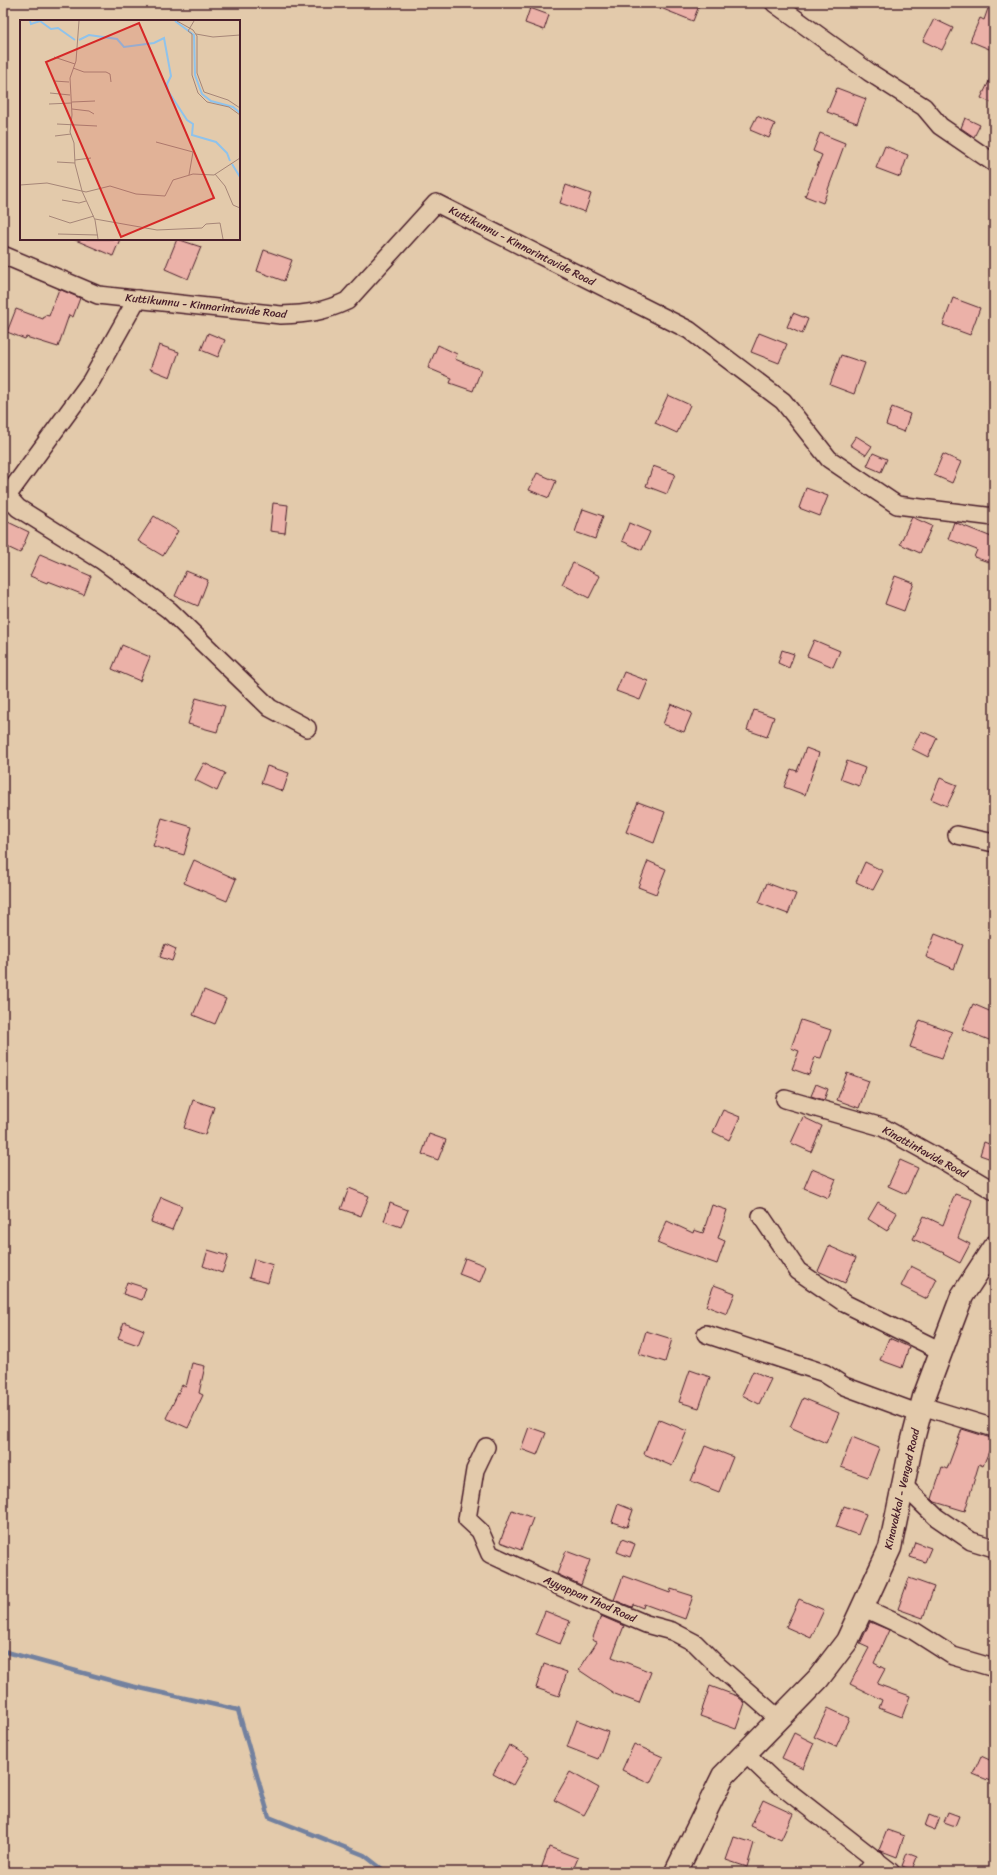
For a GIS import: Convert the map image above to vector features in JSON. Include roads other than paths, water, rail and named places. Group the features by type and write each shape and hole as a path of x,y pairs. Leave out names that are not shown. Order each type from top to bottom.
{"main road":[{"name":"Kinavakkal - Vengad Road","path":"676,1872 723,1776 818,1679 847,1641 890,1548 921,1410 941,1351 962,1296 994,1247"}],"street":[{"path":"774,3 869,72 924,107 940,126 994,163"},
{"name":"Kuttikunnu - Kinnarintavide Road","path":"3,255 98,295 281,316 328,310 348,301 436,203 689,330 784,401 829,459 897,505 994,517"},
{"path":"137,299 91,381 7,496 18,508 101,560 169,610 270,708 307,728"},
{"path":"957,835 994,843"},
{"name":"Kinattintavide Road","path":"785,1099 882,1127 994,1191"},
{"path":"761,1216 798,1271 846,1304 941,1351"},
{"path":"706,1334 824,1373 844,1386 921,1410 994,1428"},
{"name":"Ayyappan Thod Road","path":"486,1447 475,1470 467,1519 480,1531 490,1554 596,1603 646,1624 672,1631 694,1643 779,1719"},
{"path":"903,1485 936,1517 971,1541 994,1548"},
{"path":"862,1607 914,1631 952,1656 994,1668"},
{"path":"745,1754 871,1866 891,1872"}],"waterway":[{"path":"3,1651 131,1686 238,1710 269,1817 364,1855 386,1872"}]}
